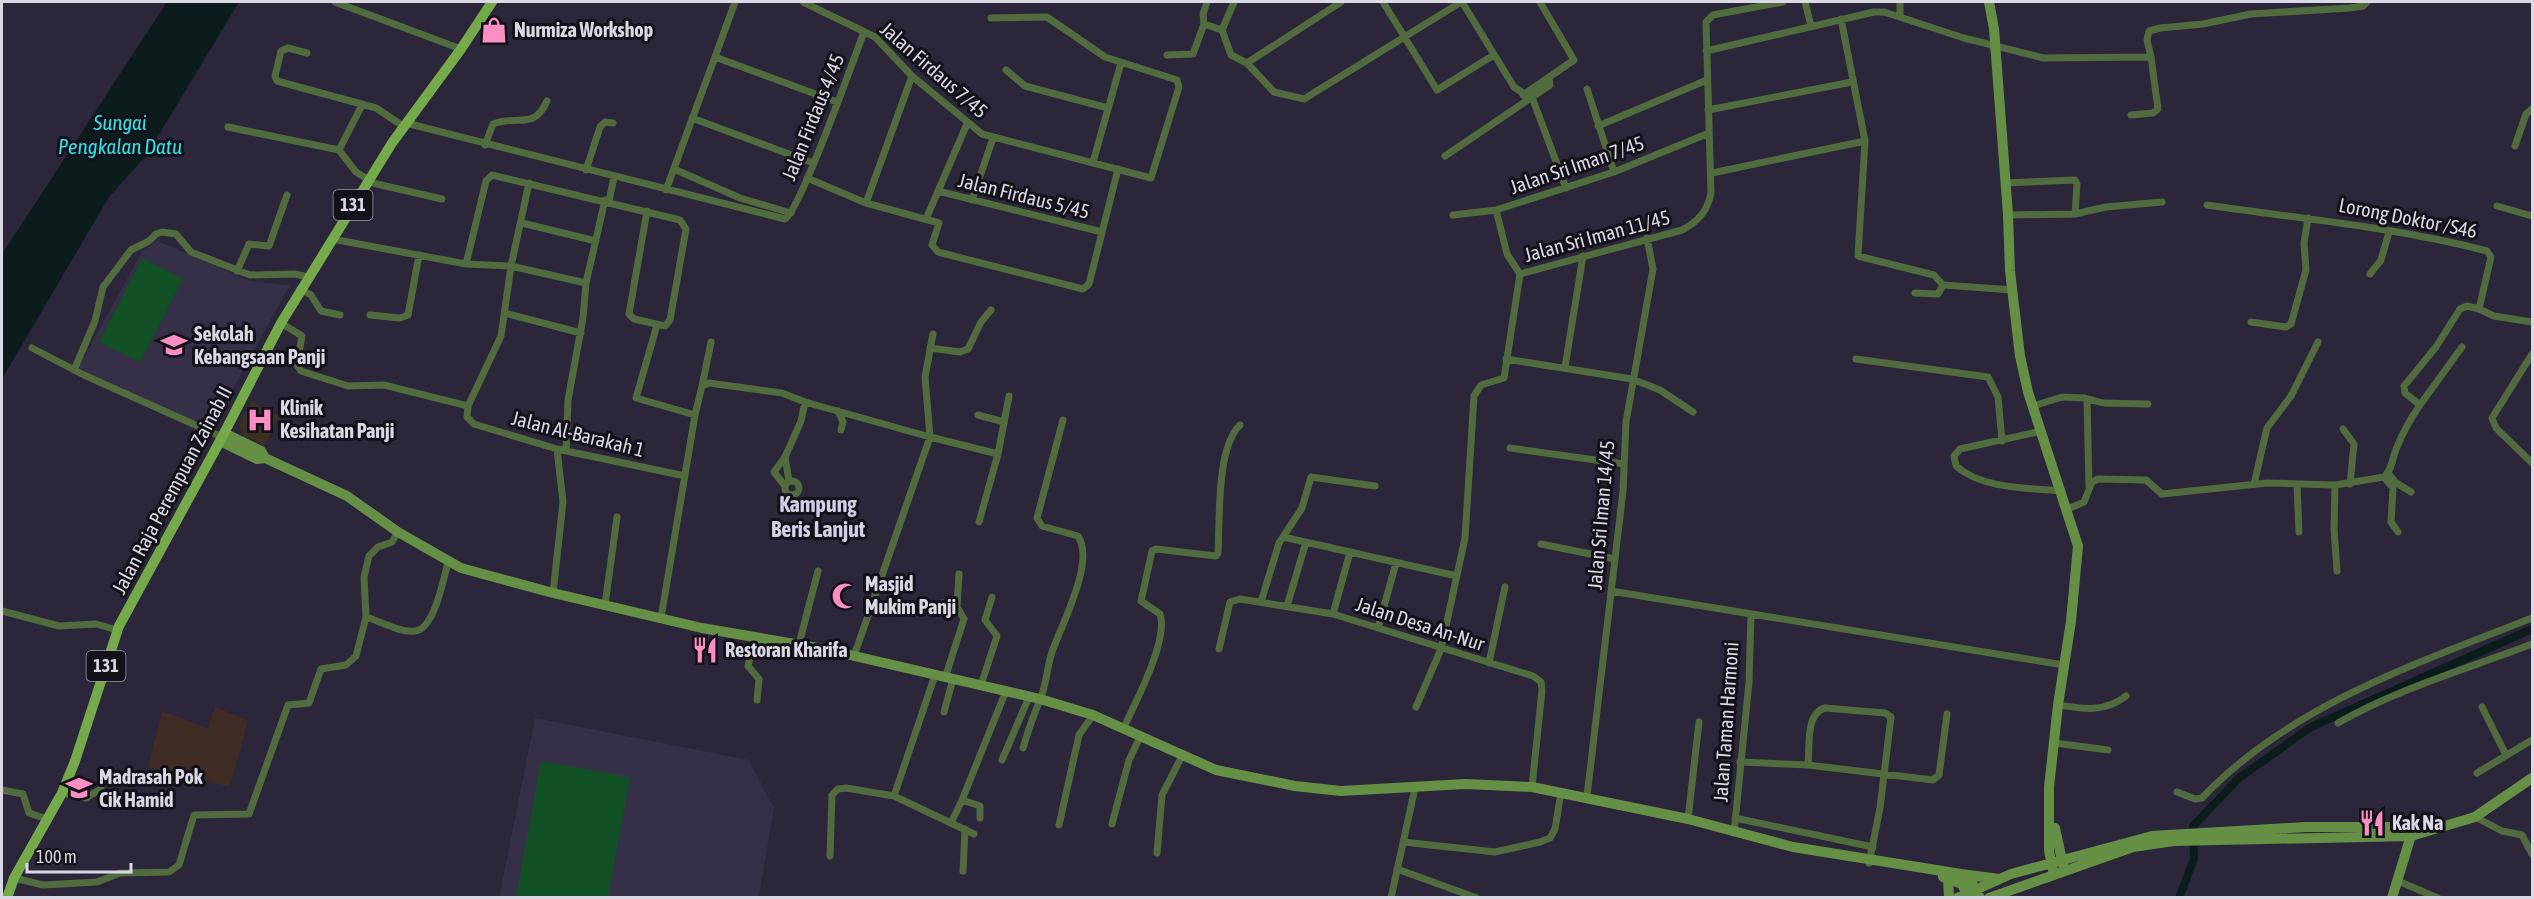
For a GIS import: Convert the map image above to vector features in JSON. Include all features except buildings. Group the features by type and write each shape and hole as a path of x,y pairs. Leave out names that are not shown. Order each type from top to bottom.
{"main road":[{"name":"Jalan Raja Perempuan Zainab II","path":"7,897 14,878 62,793 90,720 117,630 222,437 281,322 405,124 461,49 491,2"}],"street":[{"path":"335,2 461,49"},
{"path":"666,190 735,2"},
{"name":"Jalan Firdaus 7/45","path":"803,2 876,37 912,76 967,124 993,138 1151,178 1179,85 1174,78 1121,63"},
{"path":"1167,55 1188,57 1193,54 1204,24 1206,2"},
{"path":"1234,2 1222,30 1231,55 1247,63 1274,92 1302,99 1461,2 1514,87 1531,99 1566,188"},
{"path":"1247,63 1341,2"},
{"path":"1383,2 1437,90 1494,55"},
{"path":"1523,95 1574,60 1540,2"},
{"name":"Jalan Sri Iman 11/45","path":"1520,274 1682,230 1698,219 1709,203 1712,173 1706,26 1710,17 1783,2"},
{"path":"1805,2 1811,26"},
{"path":"1899,2 1900,17"},
{"path":"1989,2 1995,45 2020,356 2033,406 2068,509 2078,546 2049,787 2059,864 2054,875 1989,897"},
{"path":"2131,115 2153,113 2158,109 2147,36 2149,31 2160,27 2203,24 2251,14 2350,8 2363,6 2367,2"},
{"path":"1706,51 1874,12 1900,17 2050,59 2151,57"},
{"path":"991,18 1047,17 1105,57 1121,63 1093,162"},
{"path":"1841,19 1865,141 1858,256 1934,275 1943,285 2013,290"},
{"path":"1204,24 1222,30"},
{"name":"Jalan Firdaus 4/45","path":"792,213 864,32"},
{"path":"307,53 288,48 281,51 275,76 277,81 383,111 405,124 486,145 782,219 792,213 740,198 674,169"},
{"path":"715,57 837,102"},
{"path":"1006,70 1025,86 1108,108"},
{"path":"866,203 912,76"},
{"path":"1445,156 1551,84 1549,78"},
{"path":"1598,126 1707,80"},
{"path":"1708,110 1852,82"},
{"path":"1587,89 1614,172"},
{"path":"486,145 494,124 539,117 547,101"},
{"path":"339,150 362,105"},
{"path":"2515,146 2526,114 2532,109"},
{"path":"692,118 813,163"},
{"path":"586,170 600,127 605,122 614,123"},
{"path":"926,219 967,124"},
{"path":"228,128 339,150 356,172 368,181 442,199"},
{"name":"Jalan Sri Iman 7/45","path":"1453,215 1496,210 1566,188 1614,172 1709,133"},
{"path":"972,200 993,138"},
{"path":"1712,173 1865,141"},
{"path":"807,178 866,203 939,223 932,245 938,252 1080,289 1089,284 1118,169"},
{"path":"466,264 487,178 495,175 607,201 647,211 680,220 686,226 670,320 664,326 634,319 629,314 647,211"},
{"path":"566,451 568,400 586,283 614,177"},
{"path":"2006,183 2075,180 2077,184 2075,214"},
{"path":"281,322 302,336 297,365 301,371 348,386 384,385 468,406 499,344 506,313 511,267 529,183"},
{"name":"Jalan Firdaus 5/45","path":"938,191 1102,232"},
{"path":"237,271 249,244 269,246 287,195"},
{"path":"2008,215 2075,214 2106,207 2162,202"},
{"name":"Lorong Doktor /S46","path":"2207,205 2347,222 2389,232 2438,238 2489,252 2491,257 2479,309"},
{"path":"2497,206 2532,216"},
{"path":"1416,707 1441,649 1457,576 1469,502 1474,396 1481,385 1504,378 1520,274 1507,254 1496,210"},
{"path":"2251,322 2286,327 2291,324 2306,270 2304,243 2308,218"},
{"path":"522,223 596,241"},
{"path":"74,370 95,321 103,287 135,247 149,241 156,234 170,232 178,236 191,252 254,276 295,274 308,277"},
{"path":"2370,274 2381,260 2389,232"},
{"name":"Jalan Sri Iman 14/45","path":"1587,796 1615,559 1626,422 1653,269 1647,238"},
{"path":"332,239 466,264 511,267 586,283"},
{"path":"370,315 400,318 408,315 419,255"},
{"path":"1565,367 1583,256"},
{"path":"1915,293 1938,294 1943,285"},
{"path":"300,289 311,295 321,311 340,315"},
{"path":"2420,405 2405,393 2404,386 2436,347 2460,309 2467,306 2494,316 2532,322"},
{"path":"930,348 960,352 968,349 981,322 991,310"},
{"path":"506,313 580,333"},
{"path":"657,325 636,398 695,415"},
{"path":"854,656 930,437 925,377 933,334"},
{"path":"661,618 695,415 711,342"},
{"path":"2254,484 2267,428 2291,396 2318,342"},
{"path":"2398,532 2391,522 2393,488 2386,475 2396,448 2420,405 2463,347"},
{"path":"32,348 74,370 222,437 261,452 265,458 347,496 398,532 448,562 553,593 661,618 799,644 1035,698 1093,715 1216,770 1295,786 1341,791 1474,784 1532,787 1587,796 1810,850 1858,858 1871,856 2000,879"},
{"path":"2532,354 2492,418 2496,428 2532,463"},
{"path":"1506,359 1632,379 1660,390 1693,412"},
{"path":"1856,359 1988,377 1998,397 2002,441"},
{"path":"702,386 709,383 782,393 805,402 998,454"},
{"path":"979,522 998,454 1009,396"},
{"path":"2033,406 2062,397 2087,399 2103,404 2148,404"},
{"path":"2087,399 2089,490"},
{"path":"785,457 787,484 774,472 785,457 801,421 805,402"},
{"name":"Jalan Al-Barakah 1","path":"468,406 467,417 474,424 557,449 685,476"},
{"path":"838,411 843,422 841,430"},
{"path":"978,415 1004,422"},
{"path":"1002,760 1035,698 1074,600 1084,549 1078,536 1042,526 1037,518 1063,420"},
{"path":"1123,729 1145,682 1162,626 1160,614 1141,601 1152,551 1156,549 1216,556 1221,490 1227,451 1231,433 1240,425"},
{"path":"2343,429 2354,444 2349,484"},
{"path":"2042,431 1960,449 1953,456 1956,466 1974,478 2013,486 2062,491"},
{"path":"1510,448 1624,464"},
{"path":"553,593 563,502 557,449"},
{"path":"2068,509 2084,502 2094,481 2104,479 2146,480 2162,494 2254,484 2349,484 2386,475"},
{"path":"2386,475 2411,492"},
{"path":"1261,602 1283,537 1302,508 1312,476 1375,486"},
{"path":"2297,484 2299,532"},
{"path":"2335,485 2334,528 2337,571"},
{"path":"604,605 617,517"},
{"path":"14,878 44,885 97,882 118,874 165,873 177,868 194,815 249,814 288,705 311,702 320,671 324,667 346,665 352,662 366,616 363,586 369,556 378,547 392,542 398,532"},
{"path":"1283,537 1457,576"},
{"path":"1287,606 1306,542"},
{"path":"1541,544 1615,559"},
{"path":"1333,614 1350,552"},
{"path":"366,616 406,630 419,631 434,612 448,562"},
{"path":"1378,628 1396,563"},
{"path":"799,644 818,571"},
{"path":"894,796 944,677 964,619 957,607 959,574"},
{"path":"1489,663 1505,587"},
{"path":"1611,591 2064,665"},
{"path":"981,685 998,636 985,620 992,597"},
{"name":"Jalan Desa An-Nur","path":"1219,649 1230,602 1235,598 1333,614 1533,676 1541,682 1532,787"},
{"path":"942,603 957,607"},
{"path":"2,611 59,626 96,624 117,630"},
{"name":"Jalan Taman Harmoni","path":"1734,833 1749,682 1751,614"},
{"path":"2177,792 2195,799 2202,798 2226,772 2297,723 2333,703 2417,664 2532,618"},
{"path":"757,700 759,680 748,666 750,658 756,653 760,638"},
{"path":"2338,723 2381,701 2532,644"},
{"path":"944,677 944,712"},
{"path":"951,823 1006,691"},
{"path":"2058,705 2088,710 2108,707 2126,696"},
{"path":"1023,748 1035,698"},
{"path":"2482,707 2506,755"},
{"path":"1808,765 1813,717 1816,711 1826,708 1885,713 1892,720 1871,856"},
{"path":"1740,762 1808,765 1929,780 1939,775 1947,714"},
{"path":"1059,825 1079,735 1093,715"},
{"path":"1688,819 1699,722"},
{"path":"1112,824 1129,760 1140,737"},
{"path":"2477,773 2532,740"},
{"path":"2055,743 2108,750"},
{"path":"1157,853 1162,795 1182,756"},
{"path":"2059,864 2132,840 2177,836 2429,830 2475,817 2532,778"},
{"path":"830,856 831,799 834,792 846,788 894,796 974,834"},
{"path":"1391,897 1415,788"},
{"path":"62,793 86,798 101,789"},
{"path":"2,790 23,794 29,813 47,819"},
{"path":"1403,842 1495,852 1540,842 1550,838 1555,829 1561,792"},
{"path":"962,800 980,806 980,818"},
{"path":"2475,817 2502,831 2522,835 2532,854"},
{"path":"1735,818 1837,840 1871,856 1948,878 1962,884 1970,895"},
{"path":"963,871 965,829"},
{"path":"2392,897 2412,831"},
{"path":"1810,850 1812,834"},
{"path":"1970,895 2000,879 2177,836"},
{"path":"1833,854 1837,840"},
{"path":"1397,869 1477,897"},
{"path":"1961,873 1970,895"},
{"path":"1948,878 1949,897"},
{"path":"2398,881 2438,897"}],"shaded area":[{"name":"Sekolah Kebangsaan Panji","path":"158,241 250,281 290,285 211,429 78,368 143,250"},
{"name":"Klinik Kesihatan Panji","path":"251,401 280,416 264,446 242,435 239,424"},
{"path":"215,707 248,720 230,787 148,767 162,711 208,728"},
{"path":"535,718 749,760 774,808 759,897 499,898"}],"green space":[{"path":"142,258 183,279 140,362 99,342"},
{"path":"541,761 630,777 608,897 516,897"}],"water":[{"name":"Sungai Pengkalan Datu","path":"167,2 239,2 146,156 109,197 2,379 2,254"}],"waterway":[{"path":"2179,898 2194,859 2193,826 2239,778 2311,727 2532,629"}],"place":[{"name":"Nurmiza Workshop","path":"494,30"},
{"name":"Sekolah Kebangsaan Panji","path":"174,345"},
{"name":"Klinik Kesihatan Panji","path":"260,420"},
{"name":"Masjid Mukim Panji","path":"845,596"},
{"name":"Restoran Kharifa","path":"705,650"},
{"name":"Madrasah Pok Cik Hamid","path":"79,788"},
{"name":"Kak Na","path":"2372,823"}],"district":[{"name":"Kampung Beris Lanjut","path":"818,516"}]}
